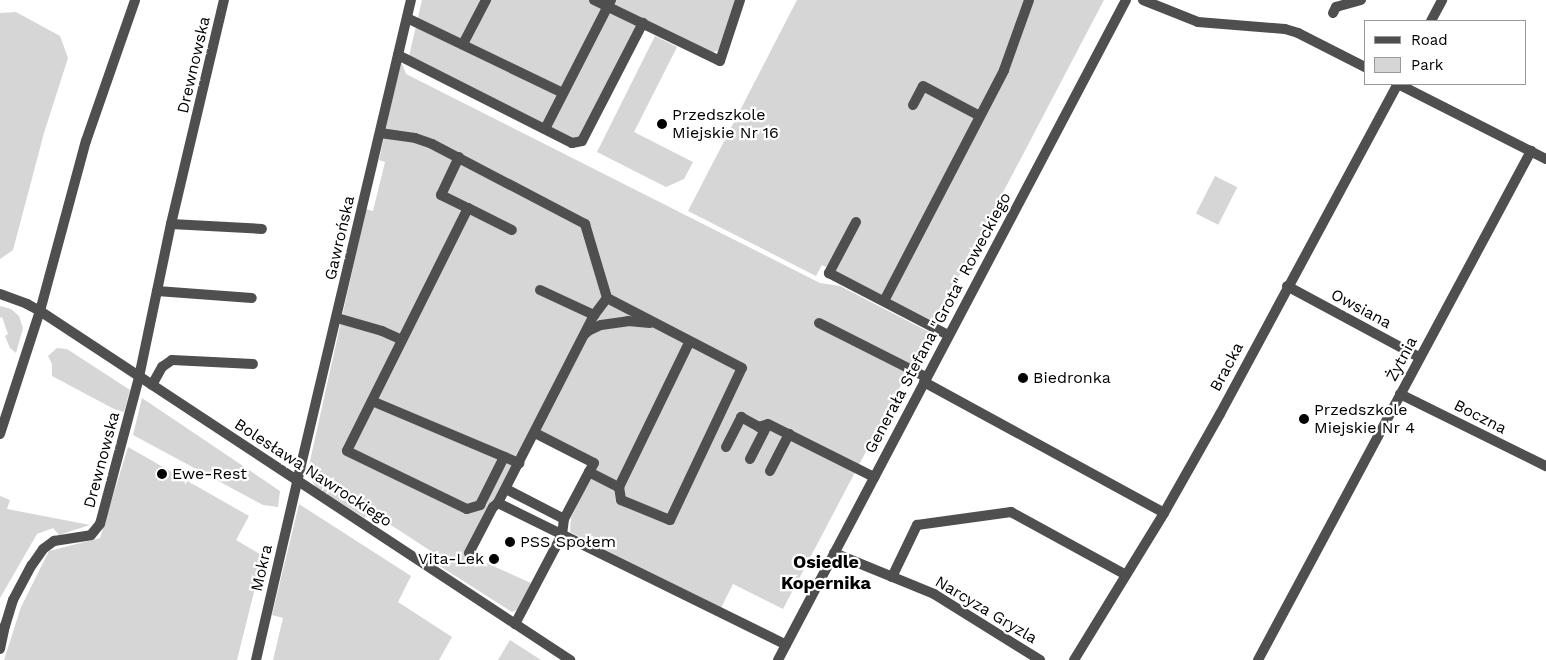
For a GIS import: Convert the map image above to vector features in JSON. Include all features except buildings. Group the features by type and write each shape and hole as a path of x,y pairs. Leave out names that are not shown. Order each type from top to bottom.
{"street":[{"path":"0,434 40,311 86,141 135,0"},
{"name":"Drewnowska","path":"0,649 5,626 14,600 32,565 43,549 54,541 91,535 100,524 138,377 171,224 224,0"},
{"name":"Gawrońska","path":"297,482 337,318 410,0"},
{"path":"463,44 486,0"},
{"path":"594,0 610,3 643,23 720,60 740,0"},
{"path":"884,301 1004,70 1029,0"},
{"name":"Generała Stefana \"Grota\" Roweckiego","path":"778,660 1126,0"},
{"path":"1143,0 1198,22 1285,28 1364,67"},
{"path":"1333,13 1336,7 1360,0"},
{"path":"1432,20 1442,0"},
{"path":"545,129 610,3"},
{"path":"407,18 563,93"},
{"path":"398,56 572,143 582,141 643,23"},
{"name":"Bracka","path":"1074,660 1164,513 1220,414 1287,286 1397,85"},
{"path":"1400,85 1546,159"},
{"path":"913,105 923,86 980,116"},
{"path":"380,133 415,138 459,158 585,224 606,298 690,341 742,368 670,520 621,500 618,487 690,341"},
{"name":"Żytnia","path":"1258,660 1531,151"},
{"path":"459,158 441,195 512,230"},
{"path":"468,208 346,451 467,509 480,505 504,457"},
{"path":"856,222 829,273 948,335"},
{"path":"171,224 262,229"},
{"name":"Owsiana","path":"1287,286 1419,357"},
{"path":"540,290 594,315"},
{"path":"156,291 252,298"},
{"name":"Bolesława Nawrockiego","path":"0,294 40,311 570,660"},
{"path":"469,553 493,507 498,503 506,489 594,315 606,298"},
{"path":"337,318 382,331 402,340"},
{"path":"582,339 588,331 601,325 628,321 647,322 664,328"},
{"path":"819,322 1164,513"},
{"path":"152,385 162,367 172,360 253,364"},
{"name":"Boczna","path":"1400,394 1546,466"},
{"path":"372,401 519,463"},
{"path":"726,447 741,418 759,427 768,424 874,477"},
{"path":"750,459 768,424"},
{"path":"515,624 562,536 564,519 594,463 535,432"},
{"path":"770,471 788,434"},
{"path":"589,472 618,487"},
{"name":"Mokra","path":"256,660 297,482"},
{"path":"506,489 564,519"},
{"path":"498,503 786,645"},
{"path":"892,577 917,525 1012,512 1126,575"},
{"name":"Narcyza Gryzla","path":"834,553 934,594 1040,660"}],"green space":[{"path":"422,0 736,0 718,51 712,52 641,18 579,138 575,139 409,56"},
{"path":"797,0 1104,0 935,322 822,265 816,276 688,211"},
{"path":"16,12 60,36 68,58 44,133 13,250 0,259 0,13"},
{"path":"655,36 677,47 634,132 693,162 684,179 666,187 597,152"},
{"path":"401,61 406,74 820,283 840,286 929,332 783,609 733,584 721,608 570,532 571,518 598,460 534,429 464,553 531,583 517,610 512,612 435,563 440,557 371,512 365,518 316,487 308,470 366,209 373,211 385,162 379,160"},
{"path":"1215,176 1237,187 1218,225 1196,213"},
{"path":"0,306 11,309 19,316 23,328 16,353 10,348 5,336 8,334 2,317 0,318"},
{"path":"57,348 67,349 130,390 124,412 114,409 52,376 52,364 48,356"},
{"path":"142,398 280,491 278,507 263,505 133,435"},
{"path":"128,447 249,516 236,540 263,556 237,660 4,660 21,607 49,551 100,538"},
{"path":"0,496 10,500 7,509 90,525 59,535 53,528 37,534 0,598"},
{"path":"299,504 411,576 398,602 452,637 439,660 273,660 283,618 272,615"},
{"path":"510,640 541,660 498,660"}],"place":[{"name":"Przedszkole Miejskie Nr 16","path":"662,124"},
{"name":"Biedronka","path":"1023,378"},
{"name":"Przedszkole Miejskie Nr 4","path":"1304,419"},
{"name":"Ewe-Rest","path":"162,474"},
{"name":"PSS Społem","path":"510,542"},
{"name":"Vita-Lek","path":"494,559"}],"district":[{"name":"Osiedle Kopernika","path":"826,573"}]}
